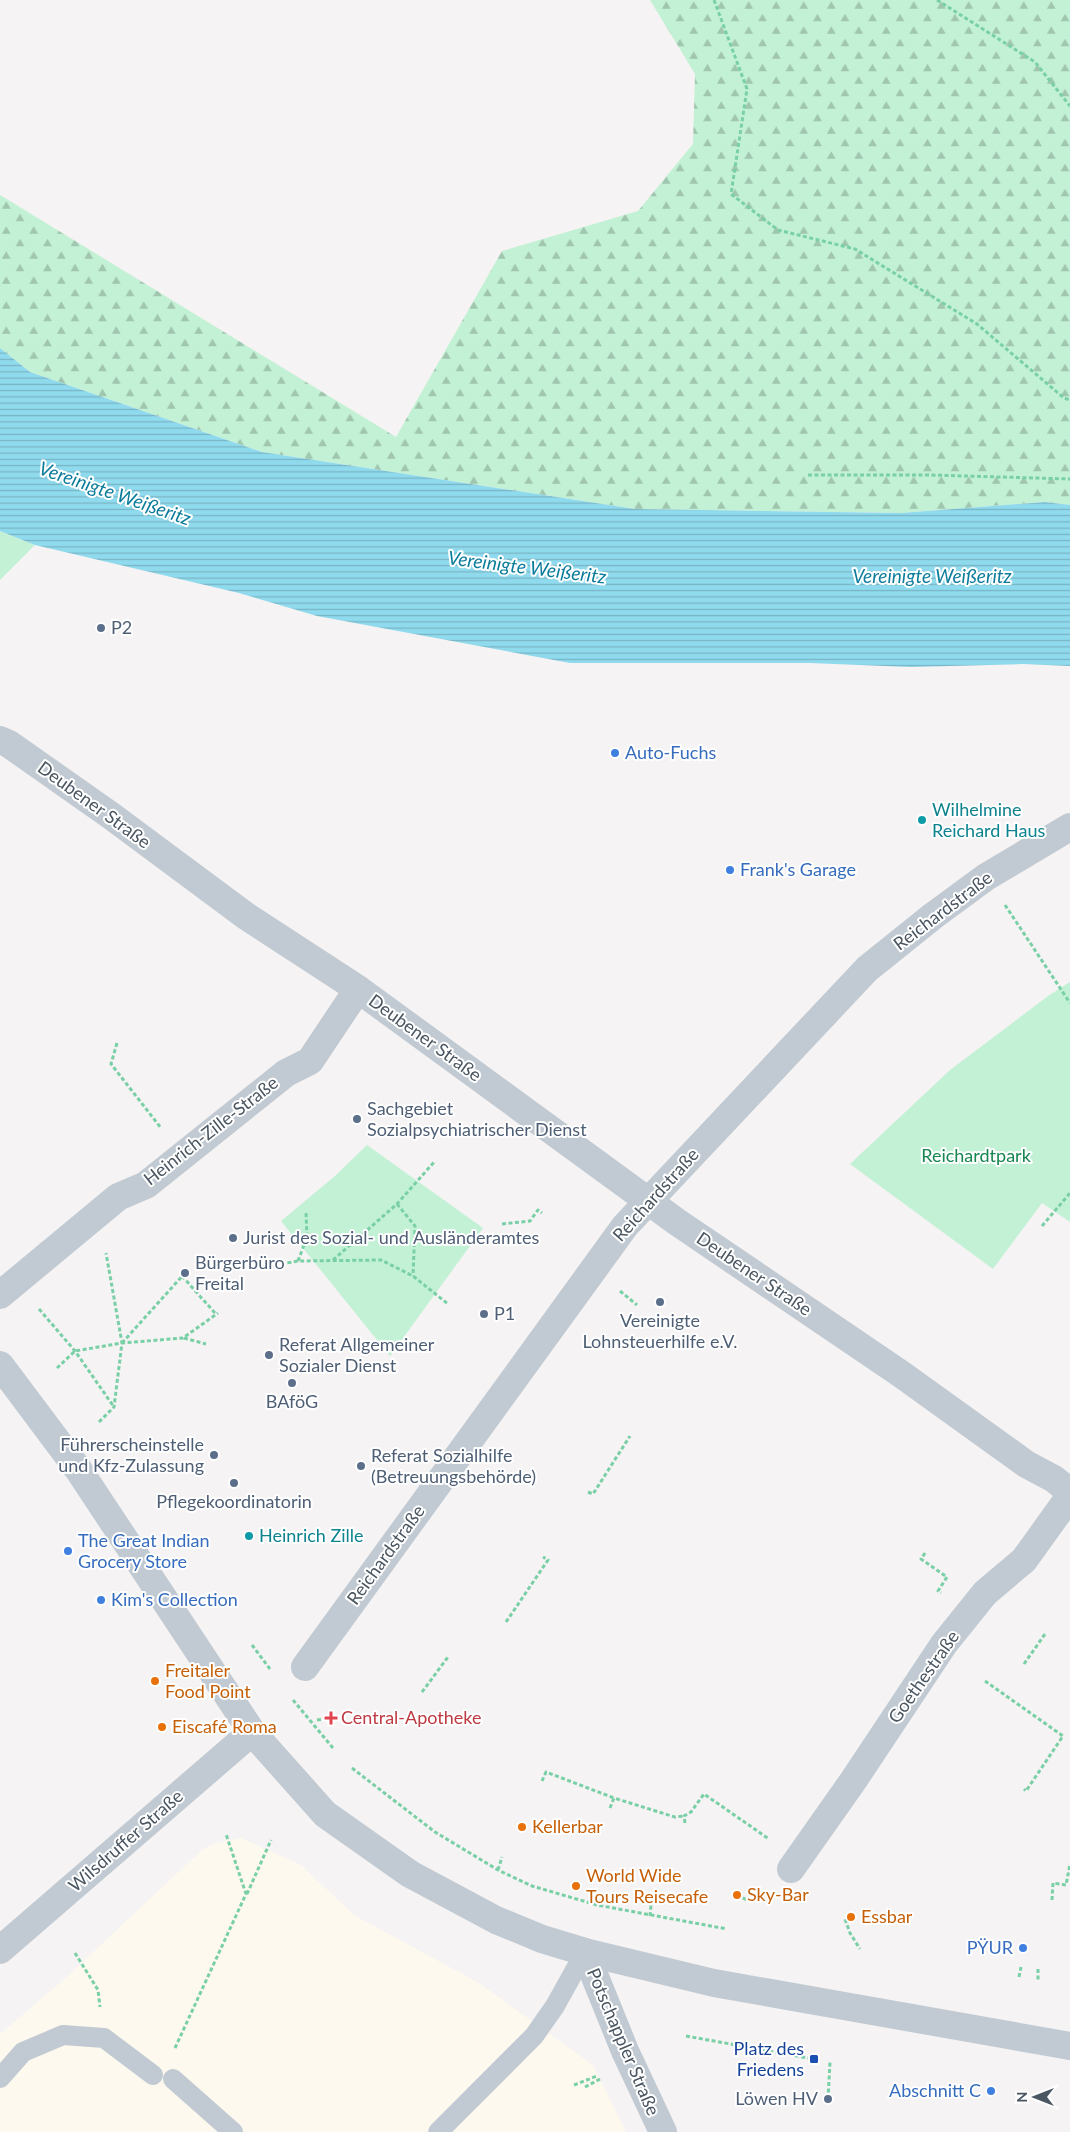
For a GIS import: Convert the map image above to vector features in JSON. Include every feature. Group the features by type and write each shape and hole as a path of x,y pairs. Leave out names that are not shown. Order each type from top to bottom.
{"street":[{"name":"Deubener Straße","path":"0,740 10,744 110,815 246,916 358,990 648,1201 920,1387 1026,1464 1054,1479 1070,1492"},
{"name":"Reichardstraße","path":"306,1667 625,1226 867,969 933,916 986,877 1070,826"},
{"name":"Heinrich-Zille-Straße","path":"9,1288 118,1197 146,1185 286,1072 310,1061 358,990"},
{"path":"0,1365 78,1469 252,1732 325,1814 410,1874 496,1920 542,1939 585,1952 714,1983 1070,2046"},
{"name":"Goethestraße","path":"791,1869 853,1781 944,1644 985,1593 1024,1560 1070,1496"},
{"name":"Wilsdruffer Straße","path":"0,1950 252,1732"},
{"name":"Potschappler Straße","path":"585,1952 625,2051 663,2132"}],"lane":[{"path":"438,2132 534,2036 555,2006 585,1952"},
{"path":"0,2078 24,2052 63,2035 104,2038 153,2076"},
{"path":"173,2079 233,2132"}],"path":[{"path":"714,0 747,89 731,194 778,230 855,249 977,324 1064,398 1070,400"},
{"path":"937,0 1035,62 1070,106"},
{"path":"808,475 931,475 1070,479"},
{"path":"1000,898 1070,1003"},
{"path":"117,1043 111,1064 163,1131"},
{"path":"333,1260 397,1204 434,1161"},
{"path":"1042,1226 1070,1193"},
{"path":"397,1204 414,1226 412,1276"},
{"path":"502,1224 530,1221 538,1210 542,1213"},
{"path":"298,1261 308,1237 306,1212"},
{"path":"99,1422 114,1407 122,1343 107,1260"},
{"path":"281,1264 298,1261 381,1260 412,1276 448,1304"},
{"path":"122,1343 183,1274 216,1313 183,1338"},
{"path":"9,1288 75,1351 114,1407"},
{"path":"619,1291 637,1305"},
{"path":"57,1368 75,1351 122,1343 183,1338 206,1344"},
{"path":"588,1492 594,1494 630,1436"},
{"path":"925,1553 921,1559 947,1577 938,1591 946,1596"},
{"path":"506,1622 548,1560 543,1557"},
{"path":"1024,1664 1045,1634"},
{"path":"422,1692 448,1657"},
{"path":"985,1681 1063,1736 1026,1791 1024,1789"},
{"path":"318,1720 331,1718"},
{"path":"352,1768 435,1832 498,1870 532,1886 597,1905 727,1929"},
{"path":"542,1781 546,1772 614,1798 675,1817 684,1816 691,1812 704,1794 774,1843"},
{"path":"610,1808 614,1798"},
{"path":"684,1816 685,1823"},
{"path":"226,1834 246,1894"},
{"path":"153,2076 178,2044 271,1840"},
{"path":"498,1870 502,1857"},
{"path":"1052,1900 1053,1883 1066,1885 1070,1864"},
{"path":"737,1895 747,1900"},
{"path":"650,1916 651,1905"},
{"path":"851,1917 845,1919 850,1933 860,1949"},
{"path":"75,1953 98,1990 104,2038"},
{"path":"1019,1977 1021,1967"},
{"path":"1038,1969 1038,1981"},
{"path":"686,2036 814,2059"},
{"path":"828,2098 830,2062"},
{"path":"574,2085 594,2076 603,2076"},
{"path":"586,2087 597,2082"}],"shaded area":[{"path":"241,1838 301,1865 354,1915 479,1983 593,2065 626,2132 0,2132 0,2034 61,1982 203,1849 216,1843"}],"green space":[{"path":"650,0 1070,0 1070,505 1045,502 901,513 635,509 262,452 30,372 0,348 0,195 396,437 502,251 638,211 693,144 695,74"},
{"path":"0,531 35,545 0,580"},
{"name":"Reichardtpark","path":"1070,982 1070,1222 1042,1203 993,1269 850,1164 950,1070 1048,996"},
{"path":"367,1145 483,1228 390,1356 281,1221 335,1176"}],"water":[{"name":"Vereinigte Weißeritz","path":"0,348 30,372 262,452 635,509 901,513 1045,502 1070,505 1070,666 1023,664 911,667 809,663 570,663 317,616 239,593 35,545 0,531"}],"place":[{"name":"P2","path":"101,628"},
{"name":"Auto-Fuchs","path":"615,753"},
{"name":"Wilhelmine Reichard Haus","path":"922,820"},
{"name":"Frank's Garage","path":"730,870"},
{"name":"Sachgebiet Sozialpsychiatrischer Dienst","path":"357,1119"},
{"name":"Jurist des Sozial- und Ausländeramtes","path":"233,1238"},
{"name":"Bürgerbüro Freital","path":"185,1273"},
{"name":"Vereinigte Lohnsteuerhilfe e.V.","path":"660,1302"},
{"name":"P1","path":"484,1314"},
{"name":"Referat Allgemeiner Sozialer Dienst","path":"269,1355"},
{"name":"BAföG","path":"292,1383"},
{"name":"Führerscheinstelle und Kfz-Zulassung","path":"214,1455"},
{"name":"Referat Sozialhilfe (Betreuungsbehörde)","path":"361,1466"},
{"name":"Pflegekoordinatorin","path":"234,1483"},
{"name":"Heinrich Zille","path":"249,1536"},
{"name":"The Great Indian Grocery Store","path":"68,1551"},
{"name":"Kim's Collection","path":"101,1600"},
{"name":"Freitaler Food Point","path":"155,1681"},
{"name":"Central-Apotheke","path":"331,1718"},
{"name":"Eiscafé Roma","path":"162,1727"},
{"name":"Kellerbar","path":"522,1827"},
{"name":"World Wide Tours Reisecafe","path":"576,1886"},
{"name":"Sky-Bar","path":"737,1895"},
{"name":"Essbar","path":"851,1917"},
{"name":"PŸUR","path":"1023,1948"},
{"name":"Platz des Friedens","path":"814,2059"},
{"name":"Abschnitt C","path":"991,2091"},
{"name":"Löwen HV","path":"828,2099"}]}
